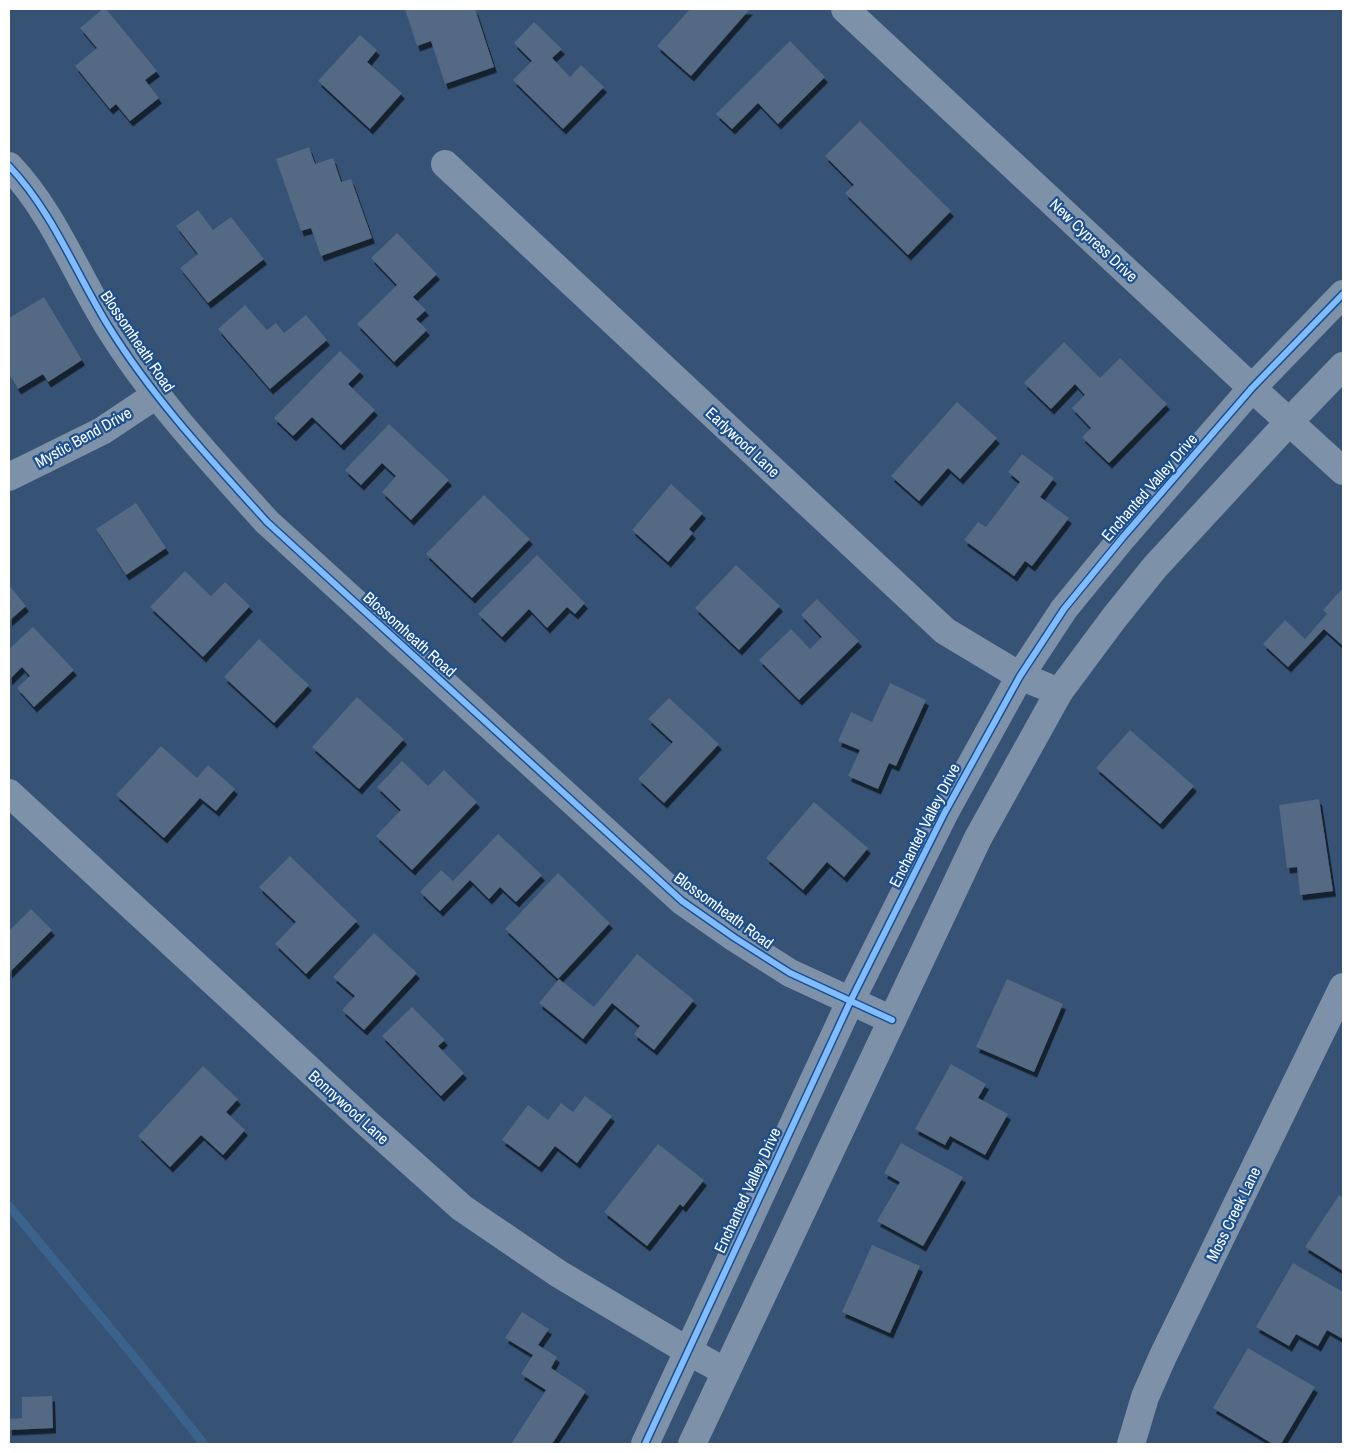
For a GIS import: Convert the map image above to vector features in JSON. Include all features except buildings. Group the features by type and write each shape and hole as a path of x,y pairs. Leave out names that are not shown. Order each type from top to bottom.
{"street":[{"name":"New Cypress Drive","path":"845,9 1343,471"},
{"name":"Earlywood Lane","path":"446,164 945,631 1020,676 1059,692"},
{"name":"Blossomheath Road","path":"9,166 51,223 109,327 156,395 267,522 682,901 790,973 892,1020"},
{"name":"Enchanted Valley Drive","path":"645,1444 851,1000 945,812 1020,676 1064,609 1123,537 1252,388 1343,294"},
{"path":"692,1444 978,838 1059,692 1155,567 1343,366"},
{"name":"Mystic Bend Drive","path":"9,477 102,430 156,395"},
{"name":"Bonnywood Lane","path":"9,793 462,1208 559,1274 726,1372"},
{"name":"Moss Creek Lane","path":"1131,1444 1145,1397 1163,1356 1343,987"}],"waterway":[{"path":"9,1206 204,1444"}],"cycle path":[{"path":"9,166 39,203 97,307 144,379 184,428 267,522 682,901 790,973 892,1020"},
{"path":"645,1444 851,1000 945,812 1020,676 1064,609 1123,537 1252,388 1343,294"}]}
